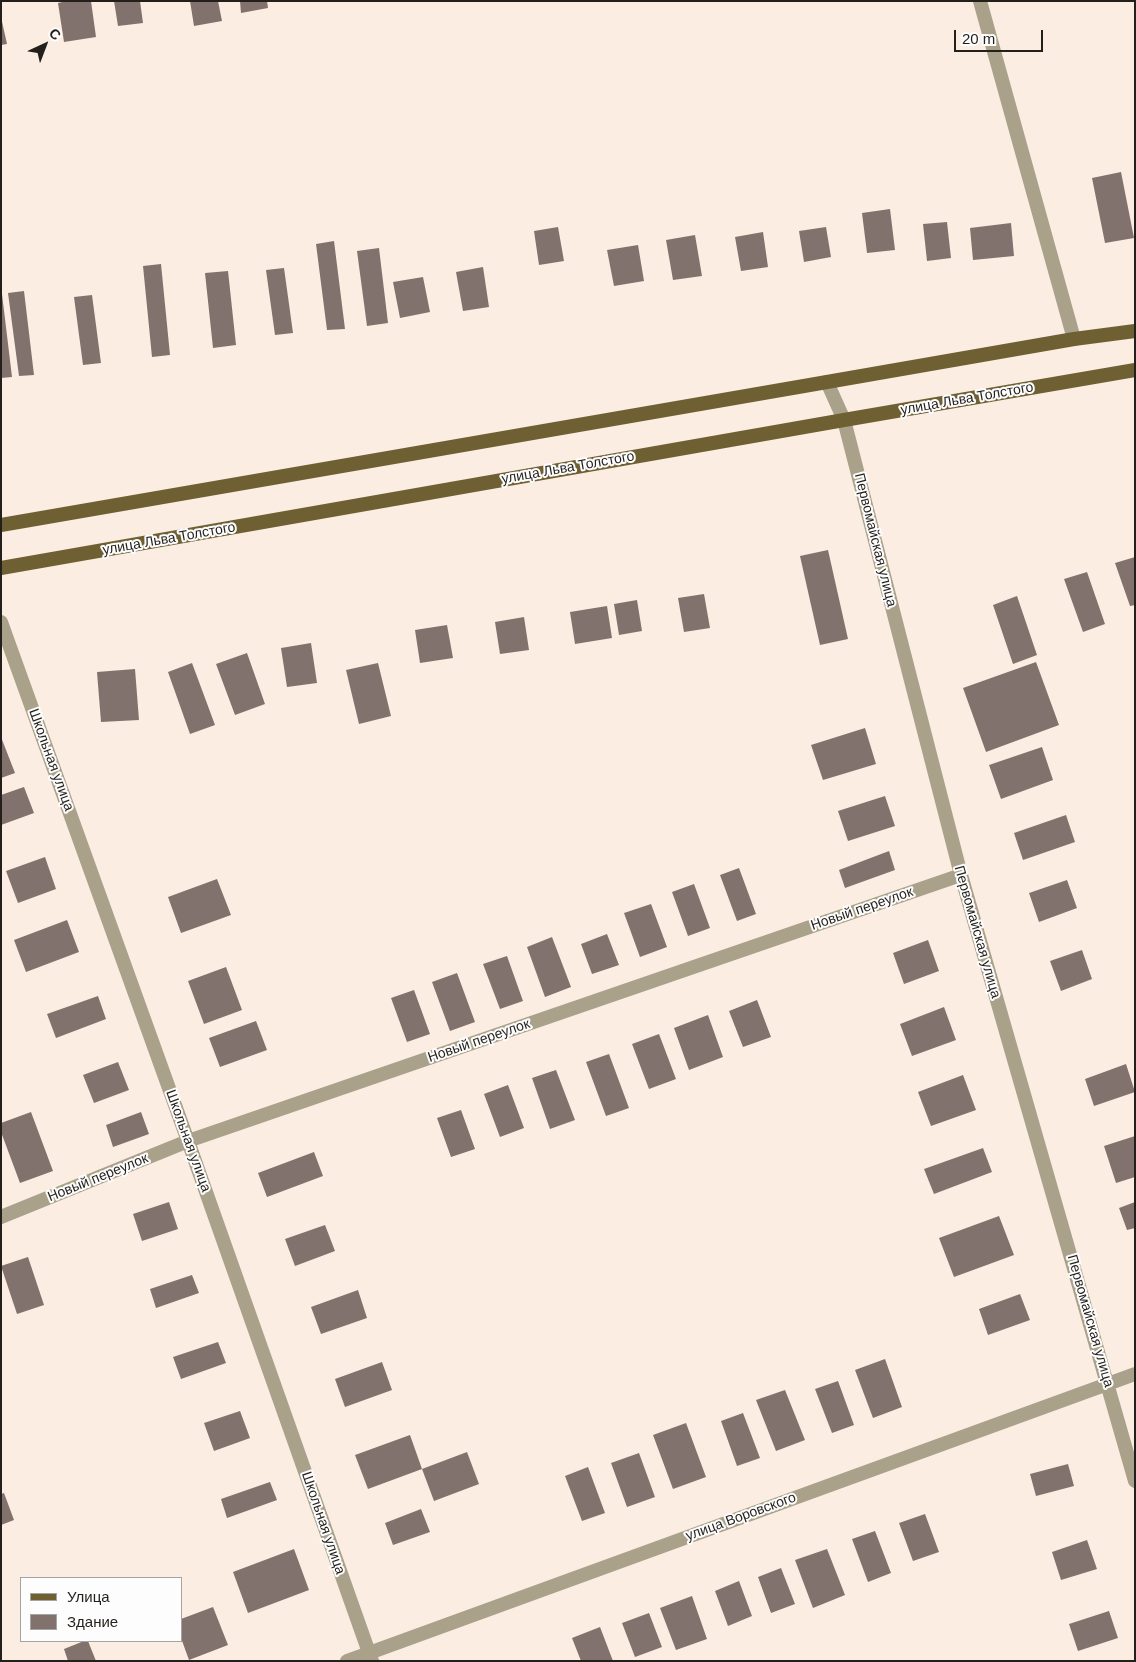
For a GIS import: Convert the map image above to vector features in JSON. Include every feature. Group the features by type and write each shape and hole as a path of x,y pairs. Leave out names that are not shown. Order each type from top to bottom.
{"main road":[{"path":"1,526 1074,339 1135,331"},
{"name":"улица Льва Толстого","path":"1,568 1135,370"}],"street":[{"path":"980,1 1074,339"},
{"name":"Первомайская улица","path":"826,382 844,420 961,875 1135,1481"},
{"name":"Школьная улица","path":"1,622 188,1141 370,1657"},
{"name":"Новый переулок","path":"1,1217 188,1141 961,875"},
{"name":"улица Воровского","path":"347,1661 370,1657 1135,1374"}],"building":[{"path":"91,1 96,37 64,42 58,3"},
{"path":"114,1 140,1 143,23 118,26"},
{"path":"190,1 218,1 222,21 194,26"},
{"path":"240,1 267,1 268,8 241,13"},
{"path":"1,17 7,44 1,45"},
{"path":"1121,172 1134,238 1105,243 1092,178"},
{"path":"890,209 895,250 867,253 862,213"},
{"path":"947,222 951,258 927,261 923,224"},
{"path":"1011,223 1014,256 973,260 970,228"},
{"path":"558,227 564,261 539,265 534,231"},
{"path":"826,227 831,257 804,262 799,231"},
{"path":"763,232 768,267 741,271 735,237"},
{"path":"695,235 702,276 673,280 666,240"},
{"path":"334,241 345,329 327,330 316,244"},
{"path":"638,245 644,281 614,286 607,250"},
{"path":"379,248 388,323 367,326 357,251"},
{"path":"161,264 170,355 152,357 143,266"},
{"path":"483,267 489,307 463,311 456,272"},
{"path":"284,268 293,333 275,335 266,270"},
{"path":"228,271 236,345 213,348 205,273"},
{"path":"423,277 430,312 400,318 393,282"},
{"path":"24,291 34,375 19,376 8,293"},
{"path":"1,294 12,377 1,378"},
{"path":"92,295 101,363 83,365 74,297"},
{"path":"828,550 848,639 820,645 800,556"},
{"path":"1135,557 1135,605 1130,606 1115,563"},
{"path":"1087,572 1105,624 1083,632 1064,579"},
{"path":"704,594 710,628 684,632 678,598"},
{"path":"1017,596 1037,655 1013,664 993,605"},
{"path":"637,600 642,631 619,635 614,604"},
{"path":"607,606 612,638 575,644 570,612"},
{"path":"524,617 529,650 500,654 495,622"},
{"path":"447,625 453,658 420,663 415,630"},
{"path":"311,643 317,683 287,687 281,648"},
{"path":"247,653 265,704 235,715 216,664"},
{"path":"1036,662 1059,725 986,752 963,688"},
{"path":"192,663 215,725 190,734 168,672"},
{"path":"378,663 391,716 359,724 346,670"},
{"path":"135,669 139,720 101,722 97,672"},
{"path":"865,728 876,764 823,780 811,745"},
{"path":"1,737 15,773 1,778"},
{"path":"1042,747 1053,780 1001,799 989,765"},
{"path":"24,787 34,813 1,825 1,795"},
{"path":"885,796 895,826 848,841 838,811"},
{"path":"1066,815 1075,842 1023,860 1014,833"},
{"path":"889,851 895,870 845,888 839,870"},
{"path":"45,857 56,889 18,903 6,871"},
{"path":"739,868 756,914 737,921 720,875"},
{"path":"217,879 231,915 181,933 168,897"},
{"path":"1067,880 1077,908 1039,922 1029,893"},
{"path":"694,884 710,928 688,936 672,892"},
{"path":"651,904 667,947 640,957 624,913"},
{"path":"67,920 79,952 26,972 14,940"},
{"path":"607,934 619,965 592,974 581,944"},
{"path":"552,937 571,987 545,997 527,947"},
{"path":"928,940 939,971 904,984 893,953"},
{"path":"1082,950 1092,979 1061,991 1050,961"},
{"path":"507,956 523,1001 500,1009 483,964"},
{"path":"226,967 242,1010 204,1024 188,981"},
{"path":"457,973 475,1022 450,1031 432,982"},
{"path":"414,990 430,1034 407,1042 391,998"},
{"path":"98,996 106,1019 56,1038 47,1014"},
{"path":"757,1000 771,1037 743,1047 729,1011"},
{"path":"944,1007 956,1040 912,1056 900,1024"},
{"path":"708,1015 723,1057 689,1070 674,1028"},
{"path":"256,1021 267,1050 220,1067 209,1038"},
{"path":"659,1034 676,1079 649,1089 632,1044"},
{"path":"609,1054 629,1108 606,1116 586,1062"},
{"path":"118,1062 129,1090 94,1103 83,1075"},
{"path":"1126,1064 1135,1092 1094,1106 1085,1079"},
{"path":"556,1070 575,1120 550,1129 532,1078"},
{"path":"963,1075 976,1110 931,1126 918,1092"},
{"path":"508,1085 524,1128 500,1137 484,1094"},
{"path":"461,1110 475,1149 451,1157 437,1118"},
{"path":"31,1112 53,1171 20,1183 1,1132 1,1123"},
{"path":"141,1112 149,1134 113,1147 106,1125"},
{"path":"1135,1136 1135,1177 1116,1183 1104,1146"},
{"path":"983,1148 992,1172 934,1194 924,1169"},
{"path":"314,1152 323,1176 267,1197 258,1173"},
{"path":"169,1202 178,1229 142,1241 133,1214"},
{"path":"1135,1202 1135,1228 1127,1230 1119,1208"},
{"path":"999,1216 1014,1255 954,1277 939,1238"},
{"path":"325,1225 335,1251 295,1266 285,1239"},
{"path":"28,1257 44,1305 17,1314 1,1266"},
{"path":"192,1275 199,1293 156,1308 150,1289"},
{"path":"358,1290 367,1318 321,1334 311,1307"},
{"path":"1020,1294 1030,1320 988,1335 979,1309"},
{"path":"218,1342 226,1363 181,1379 173,1357"},
{"path":"885,1359 902,1407 873,1418 855,1370"},
{"path":"382,1362 392,1390 345,1407 335,1379"},
{"path":"838,1381 854,1425 832,1433 815,1389"},
{"path":"785,1390 805,1440 776,1451 756,1400"},
{"path":"240,1411 250,1438 214,1451 204,1423"},
{"path":"743,1413 760,1458 737,1466 721,1421"},
{"path":"686,1423 706,1477 673,1489 653,1435"},
{"path":"410,1435 422,1469 368,1489 355,1455"},
{"path":"467,1452 479,1484 434,1501 422,1469"},
{"path":"639,1453 655,1497 627,1507 611,1463"},
{"path":"1068,1464 1074,1486 1036,1496 1030,1474"},
{"path":"588,1467 605,1513 582,1521 565,1476"},
{"path":"270,1482 277,1500 227,1518 221,1499"},
{"path":"4,1493 14,1520 1,1525 1,1494"},
{"path":"421,1509 430,1532 393,1545 385,1523"},
{"path":"925,1514 939,1552 913,1561 899,1523"},
{"path":"875,1531 891,1573 868,1582 852,1539"},
{"path":"1087,1540 1097,1569 1061,1580 1052,1552"},
{"path":"294,1549 309,1590 248,1613 233,1572"},
{"path":"827,1549 845,1595 813,1608 795,1560"},
{"path":"781,1568 795,1604 771,1613 758,1577"},
{"path":"739,1581 752,1616 728,1626 715,1591"},
{"path":"692,1596 707,1639 676,1650 660,1608"},
{"path":"213,1607 228,1645 189,1660 182,1641 182,1619"},
{"path":"1109,1611 1118,1638 1078,1651 1069,1624"},
{"path":"649,1613 662,1647 635,1657 622,1623"},
{"path":"600,1627 613,1661 581,1661 572,1638"},
{"path":"82,1642 88,1642 96,1661 68,1661 64,1649"}]}
